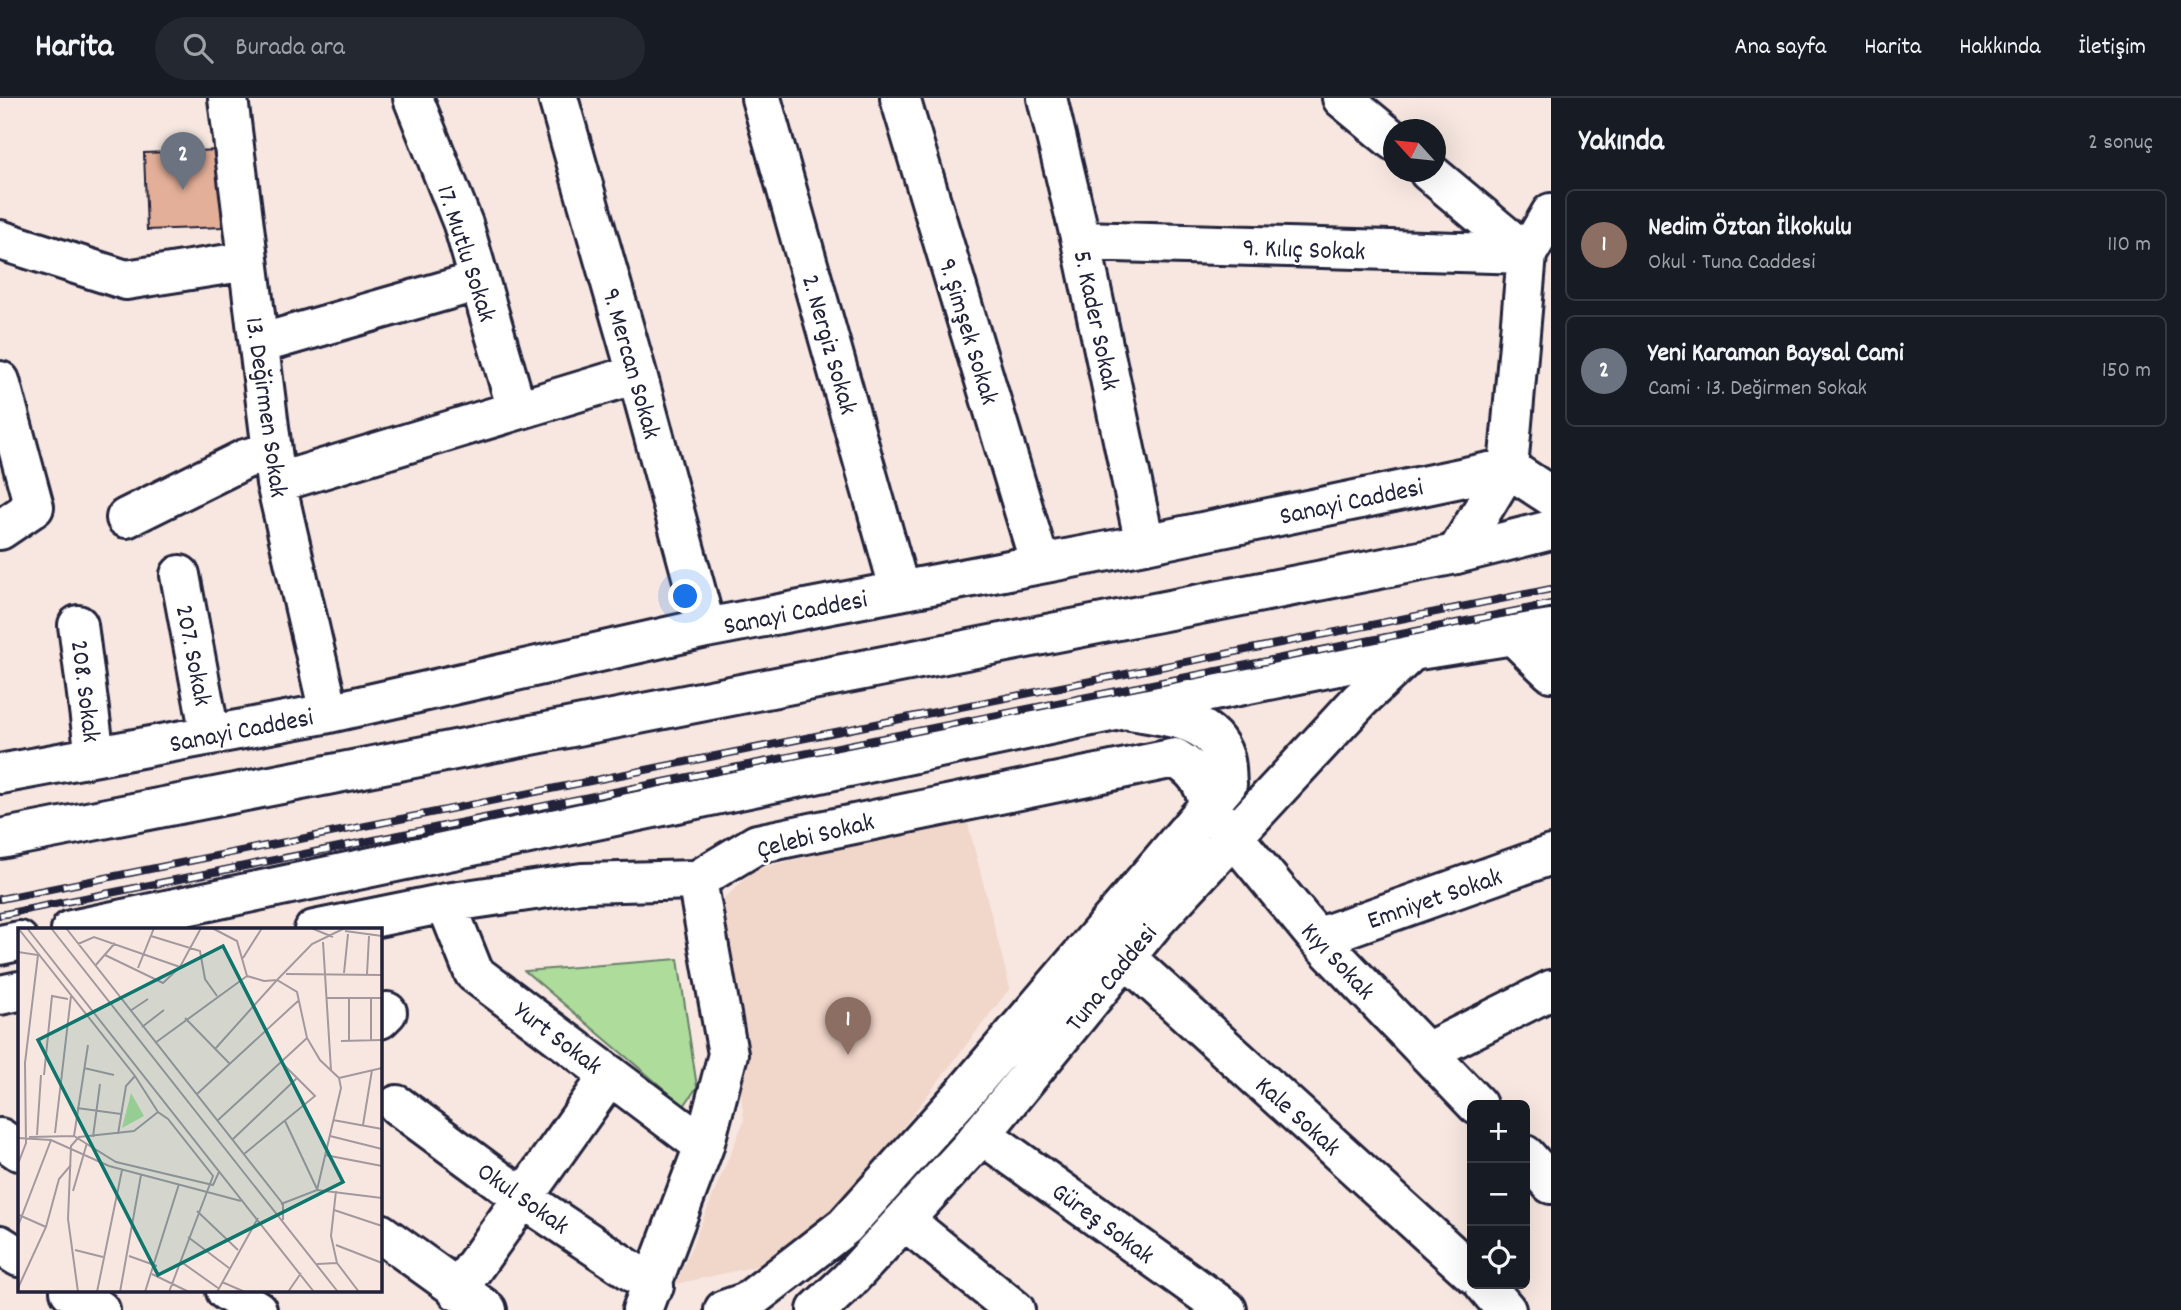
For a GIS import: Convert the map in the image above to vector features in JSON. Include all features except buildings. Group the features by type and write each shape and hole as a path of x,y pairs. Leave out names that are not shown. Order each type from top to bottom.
{"main road":[{"name":"13. Değirmen Sokak","path":"228,98 274,467 329,713"},
{"name":"17. Mutlu Sokak","path":"413,98 463,224 517,411"},
{"name":"9. Mercan Sokak","path":"558,98 706,628"},
{"name":"2. Nergiz Sokak","path":"763,98 900,591"},
{"name":"9. Şimşek Sokak","path":"900,98 1040,564"},
{"name":"5. Kader Sokak","path":"1047,98 1081,241 1145,544"},
{"path":"1441,182 1527,254"},
{"path":"1456,554 1508,468 1527,254 1551,214"},
{"path":"0,240 126,280 248,261"},
{"name":"9. Kılıç Sokak","path":"1081,241 1527,254"},
{"path":"259,344 479,281"},
{"path":"126,519 246,458 274,467 517,411 637,374"},
{"path":"0,381 34,507 0,530"},
{"path":"1508,468 1551,496"},
{"name":"Sanayi Caddesi","path":"0,774 329,713 706,628 1145,544 1508,468"},
{"path":"0,839 1456,554 1551,530"},
{"name":"207. Sokak","path":"180,575 210,735"},
{"name":"208. Sokak","path":"78,625 95,757"},
{"path":"81,928 1125,709 1412,651 1551,629"},
{"path":"1514,636 1551,672"},
{"name":"Tuna Caddesi","path":"817,1310 849,1280 981,1134 1156,920 1360,700 1412,651"},
{"name":"Tuna Caddesi","path":"724,1310 747,1302 845,1226 961,1097 1227,785 1224,757 1210,734 1194,723 1125,709"},
{"name":"Çelebi Sokak","path":"324,928 446,903 582,883 697,880 757,844 1175,758 1190,767 1203,782 1209,807"},
{"name":"Kıyı Sokak","path":"1209,807 1317,938 1472,1100"},
{"name":"Emniyet Sokak","path":"1317,938 1551,855"},
{"path":"648,1298 704,1146 728,1054 697,880"},
{"name":"Yurt Sokak","path":"446,903 474,973 704,1146"},
{"path":"0,945 18,941"},
{"name":"Kale Sokak","path":"1126,958 1487,1294"},
{"path":"1427,1052 1551,990"},
{"path":"0,995 18,991"},
{"path":"382,1234 472,1300 524,1199 610,1075"},
{"name":"Okul Sokak","path":"397,1105 524,1199 648,1298"},
{"name":"Güreş Sokak","path":"981,1134 1227,1310"},
{"path":"0,1138 18,1150"},
{"path":"904,1220 1015,1310"},
{"path":"0,1245 18,1256"},
{"path":"72,1292 100,1310"}],"shaded area":[{"path":"967,820 1010,988 846,1201 762,1265 676,1284 744,1121 720,903 755,869"}],"green space":[{"path":"678,959 697,1087 684,1106 525,971"}],"railway":[{"path":"0,899 1551,589"},
{"path":"0,915 1551,604"}],"place":[{"name":"Yeni Karaman Baysal Cami","path":"183,190"},
{"name":"Nedim Öztan İlkokulu","path":"848,1055"}]}
